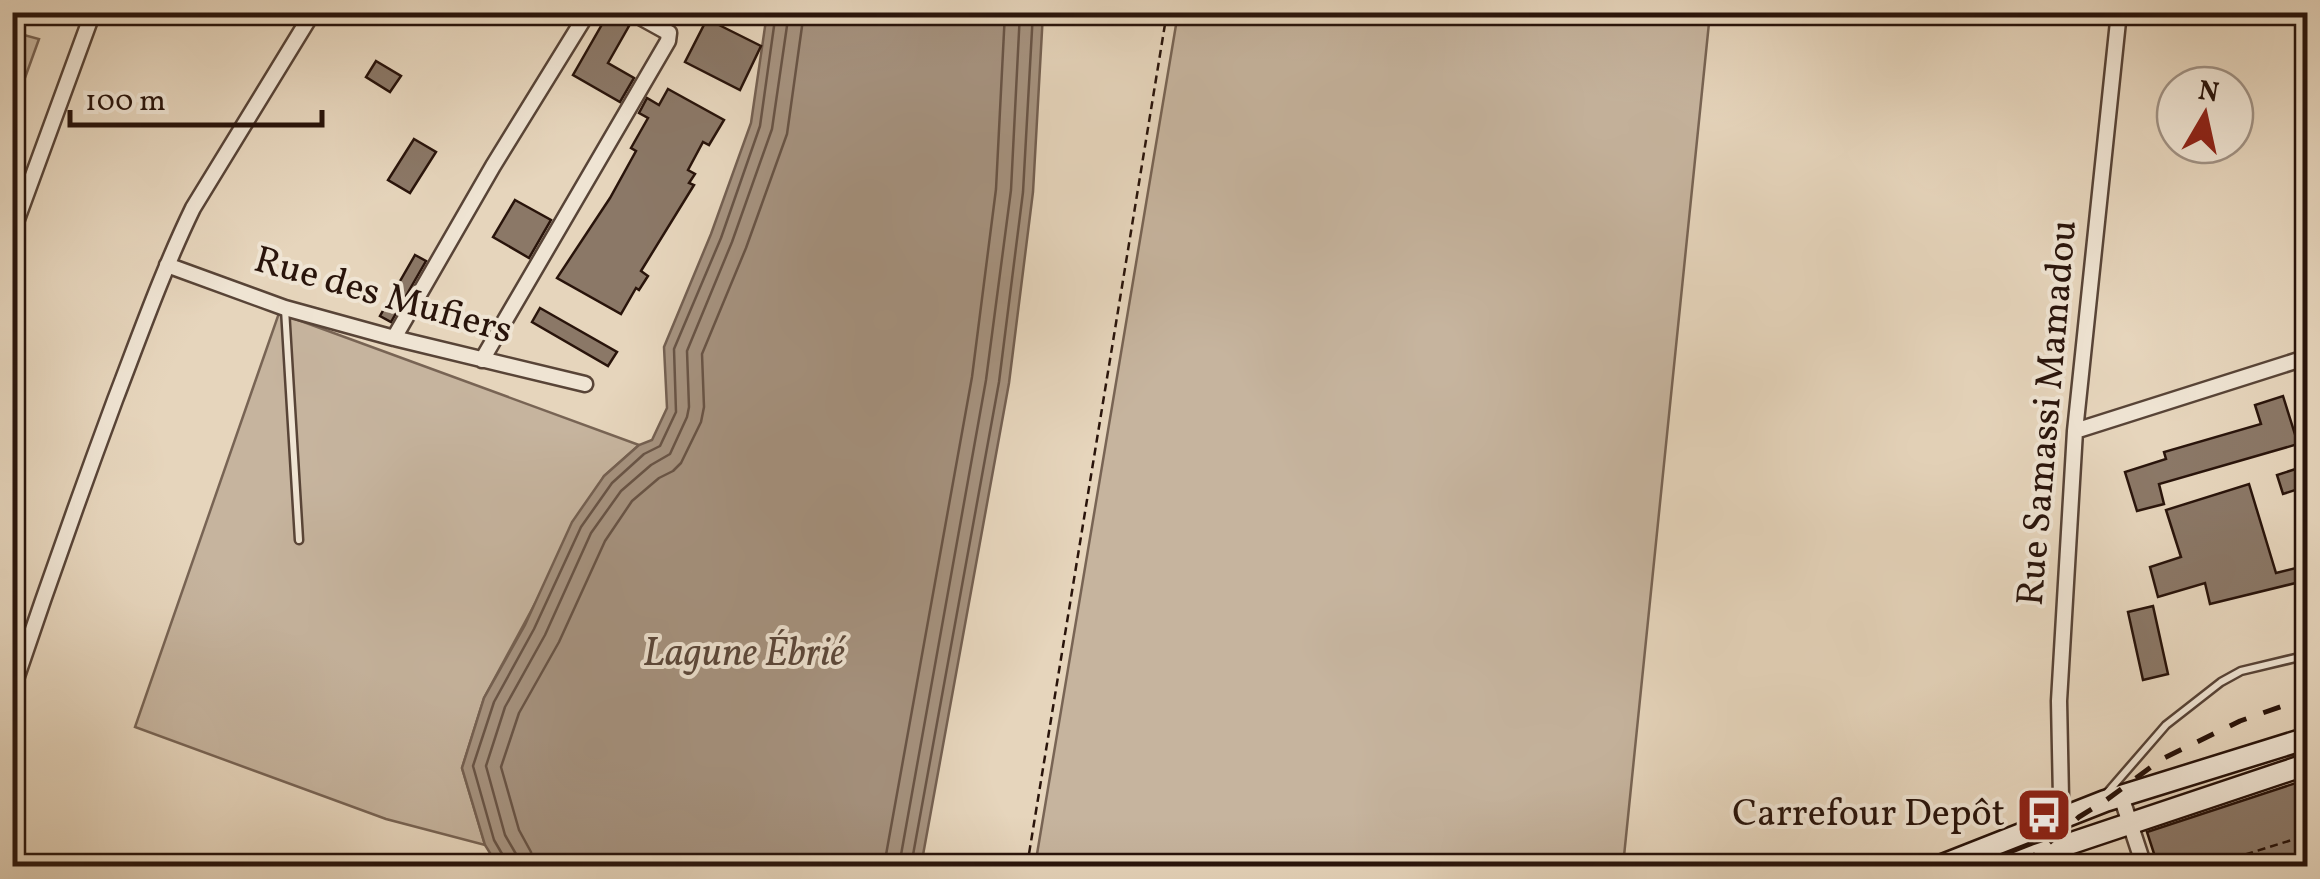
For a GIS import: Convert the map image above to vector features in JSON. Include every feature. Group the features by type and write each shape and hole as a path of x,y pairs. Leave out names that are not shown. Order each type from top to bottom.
{"main road":[{"path":"1940,866 2121,796 2308,738"},
{"path":"2008,866 2308,764"}],"street":[{"path":"12,233 15,216 93,12"},
{"path":"12,690 167,265 193,208 313,12"},
{"path":"394,338 588,12"},
{"path":"482,360 668,41 669,33 632,12"},
{"name":"Rue Samassi Mamadou","path":"2062,846 2059,701 2075,431 2118,12"},
{"name":"Rue des Mufiers","path":"167,265 285,308 585,384"},
{"path":"2075,431 2308,358"},
{"path":"2121,796 2144,866"}],"lane":[{"path":"285,308 299,540"},
{"path":"2096,805 2166,725 2220,682 2241,670 2308,655"}],"path":[{"path":"1027,866 1168,12"},
{"path":"2208,866 2308,836"}],"shaded area":[{"path":"1178,13 1710,13 1623,866 1035,866"},
{"path":"12,32 39,39 13,111"},
{"path":"279,313 639,445 604,476 484,698 462,768 485,845 386,819 135,727"}],"water":[{"name":"Lagune Ébrié","path":"767,13 1043,13 1033,192 1009,383 921,866 498,866 485,845 462,768 484,698 525,625 572,522 604,476 639,445 652,440 667,408 664,347 751,123"}],"building":[{"path":"608,14 629,26 608,63 634,78 620,102 573,75"},
{"path":"707,19 761,46 740,90 685,62"},
{"path":"376,61 401,76 390,92 366,77"},
{"path":"668,89 724,120 709,145 703,142 688,170 695,174 689,183 694,185 641,271 648,276 621,314 557,278 636,151 631,148 648,118 639,113 647,98 659,105"},
{"path":"414,139 436,152 410,193 388,180"},
{"path":"515,200 551,220 529,258 493,237"},
{"path":"415,255 426,261 391,322 380,316"},
{"path":"540,308 617,352 608,366 532,322"},
{"path":"2283,396 2298,444 2159,484 2164,504 2137,511 2125,472 2166,459 2164,452 2261,424 2255,405"},
{"path":"2305,466 2308,486 2283,494 2277,475"},
{"path":"2249,484 2276,573 2308,565 2308,580 2210,604 2205,583 2158,597 2150,567 2181,557 2166,510"},
{"path":"2153,606 2168,674 2143,680 2128,612"},
{"path":"2308,779 2308,866 2158,866 2147,832"}],"railway":[{"path":"2022,866 2079,817 2162,759 2240,721 2308,697"}],"place":[{"name":"Carrefour Depôt","path":"2044,815"}]}
